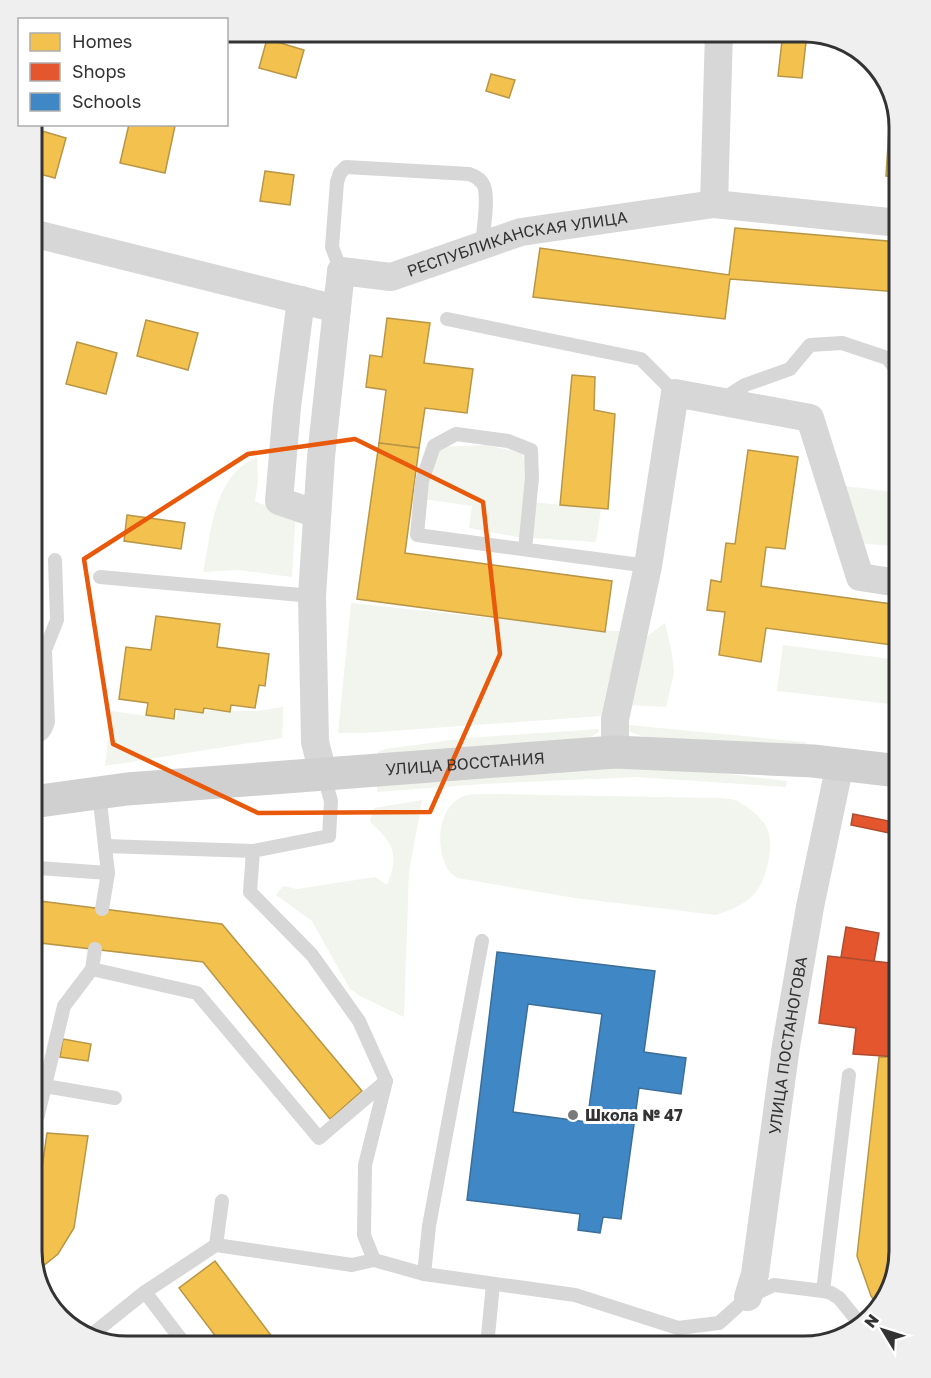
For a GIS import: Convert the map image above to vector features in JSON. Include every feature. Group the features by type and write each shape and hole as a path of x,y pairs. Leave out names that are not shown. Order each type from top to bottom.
{"street":[{"path":"714,204 719,42"},
{"name":"РЕСПУБЛИКАНСКАЯ УЛИЦА","path":"341,271 391,277 521,232 714,204 889,222"},
{"path":"42,235 337,309"},
{"path":"323,773 315,742 312,596 321,457 341,271"},
{"path":"301,300 287,407 279,501 317,514"},
{"path":"615,752 615,719 648,566 675,393 810,418 860,577 889,581"},
{"name":"УЛИЦА ВОССТАНИЯ","path":"42,801 99,793 323,773 615,752 734,756 837,779 889,772"},
{"name":"УЛИЦА ПОСТАНОГОВА","path":"748,1297 755,1274 786,1046 806,930 837,779"}],"lane":[{"path":"341,271 332,247 337,182 340,173 346,167 477,177 483,184 485,197 482,246"},
{"path":"447,320 642,359 675,393"},
{"path":"719,401 745,385 789,369 810,345 842,343 889,360"},
{"path":"525,549 532,478 531,450 508,441 456,434 434,446 422,481 417,535 648,566"},
{"path":"42,734 48,722 45,650 57,620 55,560"},
{"path":"100,577 312,596"},
{"path":"42,676 46,676"},
{"path":"105,846 253,851 329,836 331,801 323,773"},
{"path":"99,793 108,873 102,909"},
{"path":"253,851 250,892 312,955 359,1022 386,1081 365,1165 364,1235 374,1260"},
{"path":"42,868 108,873"},
{"path":"424,1274 429,1226 482,940"},
{"path":"42,1098 64,1006 92,969 95,949"},
{"path":"92,969 197,993 318,1138 386,1081"},
{"path":"823,1291 849,1075"},
{"path":"45,1086 115,1098"},
{"path":"216,1245 222,1201"},
{"path":"97,1331 145,1292 216,1245 352,1265 374,1260 424,1274 575,1295 678,1328 719,1323 748,1297 774,1286 831,1293 839,1298 853,1315"},
{"path":"488,1336 493,1284"},
{"path":"145,1292 178,1336"}],"highlighted area":[{"path":"355,439 483,502 500,654 430,812 258,813 113,744 84,559 248,454"}],"shaded area":[{"path":"487,445 522,453 528,474 522,538 469,528 472,506 423,499 439,447"},
{"path":"257,457 258,481 255,501 296,511 292,577 238,570 203,572 212,522 223,491 231,477 242,466"},
{"path":"844,486 889,491 889,546 860,543"},
{"path":"532,502 601,509 596,542 528,538"},
{"path":"351,603 625,631 609,679 601,716 338,733"},
{"path":"665,623 674,673 666,707 628,705 637,644"},
{"path":"783,645 889,659 889,704 777,691"},
{"path":"283,707 282,738 105,766 111,711 176,720 177,711 256,711"},
{"path":"629,725 804,742 809,745 648,738 630,732"},
{"path":"599,729 599,732 587,739 378,757 378,752 385,749 467,738"},
{"path":"576,766 676,768 787,781 786,787 637,777 482,784 377,792 377,786"},
{"path":"497,794 735,800 756,814 767,829 770,848 766,872 760,886 748,900 716,915 575,898 457,878 447,868 443,859 440,838 444,817 455,801 464,796"},
{"path":"422,800 409,872 404,1017 350,989 312,921 276,895 283,886 297,889 375,877 387,885 393,865 392,850 384,836 370,822 374,808"}],"building: Homes":[{"path":"266,42 277,42 304,50 296,78 259,68"},
{"path":"782,42 806,42 802,78 778,76"},
{"path":"491,74 515,80 509,98 486,91"},
{"path":"129,126 175,126 165,173 120,163"},
{"path":"889,129 889,176 886,176"},
{"path":"42,131 66,138 55,178 42,175"},
{"path":"265,171 294,175 290,205 260,201"},
{"path":"735,228 889,241 889,291 730,279 725,319 533,297 540,248 729,275"},
{"path":"387,318 430,323 424,363 473,369 467,413 425,408 419,448 379,443 386,390 366,387 370,355 382,357"},
{"path":"146,320 198,333 188,370 137,356"},
{"path":"77,342 117,353 106,394 66,384"},
{"path":"572,375 595,377 594,410 615,414 608,509 560,505"},
{"path":"379,443 419,448 405,553 612,581 605,632 357,599"},
{"path":"748,450 798,457 785,549 766,547 761,586 889,604 889,645 766,628 761,662 719,655 725,612 707,610 711,580 721,582 726,543 735,544"},
{"path":"127,515 185,523 181,549 124,541"},
{"path":"156,616 220,624 217,647 269,654 265,686 259,685 255,708 231,705 230,712 204,708 203,713 175,709 174,719 146,715 148,703 119,699 126,647 151,650"},
{"path":"42,901 222,924 362,1091 330,1119 203,962 42,943"},
{"path":"63,1039 91,1044 88,1061 60,1057"},
{"path":"879,1057 889,1057 889,1251 883,1284 874,1300 857,1256"},
{"path":"47,1133 88,1136 74,1228 58,1254 44,1266 42,1251 42,1168"},
{"path":"215,1261 271,1336 215,1336 179,1288"}],"building: Shops":[{"path":"853,814 889,821 889,833 851,825"},
{"path":"846,927 879,933 874,962 841,957"},
{"path":"828,956 889,963 889,1056 853,1054 856,1028 819,1023"}],"building: Schools":[{"path":"497,952 655,971 644,1052 686,1058 681,1094 639,1088 621,1219 603,1217 600,1233 578,1230 580,1214 467,1200","holes":["528,1004 602,1014 587,1122 513,1112"]}],"place":[{"name":"Школа № 47","path":"573,1115"}]}
